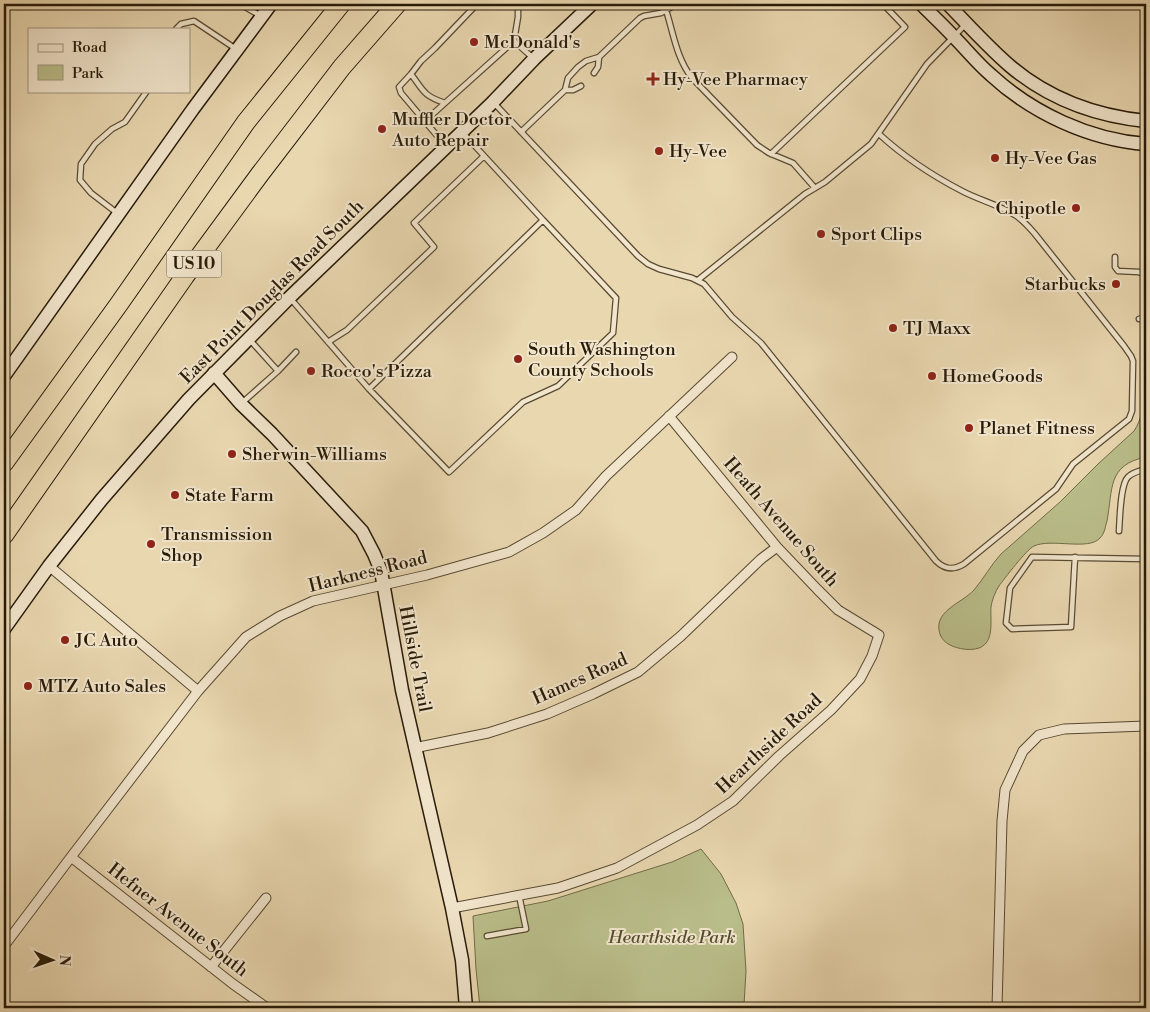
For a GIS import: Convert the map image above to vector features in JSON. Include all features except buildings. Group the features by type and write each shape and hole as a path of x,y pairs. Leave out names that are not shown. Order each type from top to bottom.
{"highway":[{"name":"US 10","path":"4,463 119,304 246,122 341,4"},
{"name":"US 10","path":"4,535 185,276 342,67 397,4"}],"street":[{"path":"4,376 193,108 271,4"},
{"name":"East Point Douglas Road South","path":"4,629 49,566 102,499 189,399 248,338 494,102 534,59 592,4"},
{"path":"921,4 990,75 1018,97 1059,120 1096,134 1146,144"},
{"path":"948,4 1011,66 1052,94 1075,105 1100,113 1146,120"},
{"name":"Harkness Road","path":"4,946 70,857 198,692 246,638 280,616 312,601 427,575 509,552 543,533 576,510 606,476 732,357"},
{"name":"Hillside Trail","path":"214,373 362,531 381,571 414,748 452,908 462,960 466,1008"},
{"name":"Heath Avenue South","path":"669,416 777,547 838,610 879,635"},
{"name":"Hames Road","path":"414,748 488,733 547,714 638,672 682,636 777,547"},
{"path":"49,566 198,692"},
{"name":"Hearthside Road","path":"452,908 558,888 617,868 697,825 733,801 779,756 831,710 860,679 872,656 879,635"},
{"path":"997,1008 1002,821 1006,790 1023,751 1039,735 1064,729 1146,726"},
{"name":"Hefner Avenue South","path":"70,857 211,967 267,1008"},
{"path":"211,967 266,898"}],"lane":[{"path":"240,4 262,17"},
{"path":"446,147 401,93 399,87 421,60 477,4"},
{"path":"425,121 514,41 518,4"},
{"path":"664,4 678,54 688,73 757,145 771,154 793,163 815,188"},
{"path":"521,132 565,90 569,77 584,62 599,58 640,18 659,14 677,4"},
{"path":"771,154 905,27 883,4"},
{"path":"177,28 181,24 194,21 237,50"},
{"path":"698,280 866,149 879,134 924,68 967,23"},
{"path":"514,41 534,59"},
{"path":"594,73 598,67 599,58"},
{"path":"411,74 422,92 432,99 445,103"},
{"path":"565,90 573,90 581,86"},
{"path":"118,214 91,193 80,180 81,164 94,144 112,129 125,122 146,92"},
{"path":"494,102 642,259 659,269 698,280 707,287 735,320 759,341 939,564 947,568 956,568 987,546 1056,489 1073,464 1129,419 1132,411 1133,360 1023,221 1010,212 973,197 947,183 895,148 879,134"},
{"path":"289,298 369,389 449,472 523,402 558,386 570,376 614,333 616,298 462,132"},
{"path":"328,342 347,330 434,247 414,223 484,156"},
{"path":"369,389 543,220"},
{"path":"1115,257 1115,267 1118,271 1139,272 1146,276"},
{"path":"1139,319 1146,317"},
{"path":"248,338 278,371"},
{"path":"241,404 296,352"},
{"path":"1119,531 1123,485 1128,477 1146,469"},
{"path":"1075,557 1071,627 1012,629 1006,623 1010,588 1032,557 1075,557 1146,559"},
{"path":"487,936 526,929 519,896"}],"green space":[{"path":"1146,342 1146,457 1133,461 1118,472 1114,480 1107,521 1102,536 1095,542 1087,544 1050,543 1031,548 1010,571 996,591 991,607 990,636 984,645 975,649 968,649 957,648 948,644 941,637 939,630 939,623 946,612 969,595 1001,554 1060,502 1134,431 1139,422 1144,400"},
{"name":"Hearthside Park","path":"701,849 721,874 736,903 743,924 746,971 743,1008 480,1008 473,916 548,901 672,862"}],"place":[{"name":"McDonald's","path":"474,42"},
{"name":"Hy-Vee Pharmacy","path":"653,79"},
{"name":"Muffler Doctor Auto Repair","path":"382,129"},
{"name":"Hy-Vee","path":"659,151"},
{"name":"Hy-Vee Gas","path":"995,158"},
{"name":"Chipotle","path":"1076,208"},
{"name":"Sport Clips","path":"821,234"},
{"name":"Starbucks","path":"1116,284"},
{"name":"TJ Maxx","path":"893,328"},
{"name":"South Washington County Schools","path":"518,359"},
{"name":"Rocco's Pizza","path":"311,371"},
{"name":"HomeGoods","path":"932,376"},
{"name":"Planet Fitness","path":"969,428"},
{"name":"Sherwin-Williams","path":"232,454"},
{"name":"State Farm","path":"175,495"},
{"name":"Transmission Shop","path":"151,544"},
{"name":"JC Auto","path":"65,640"},
{"name":"MTZ Auto Sales","path":"28,686"}]}
